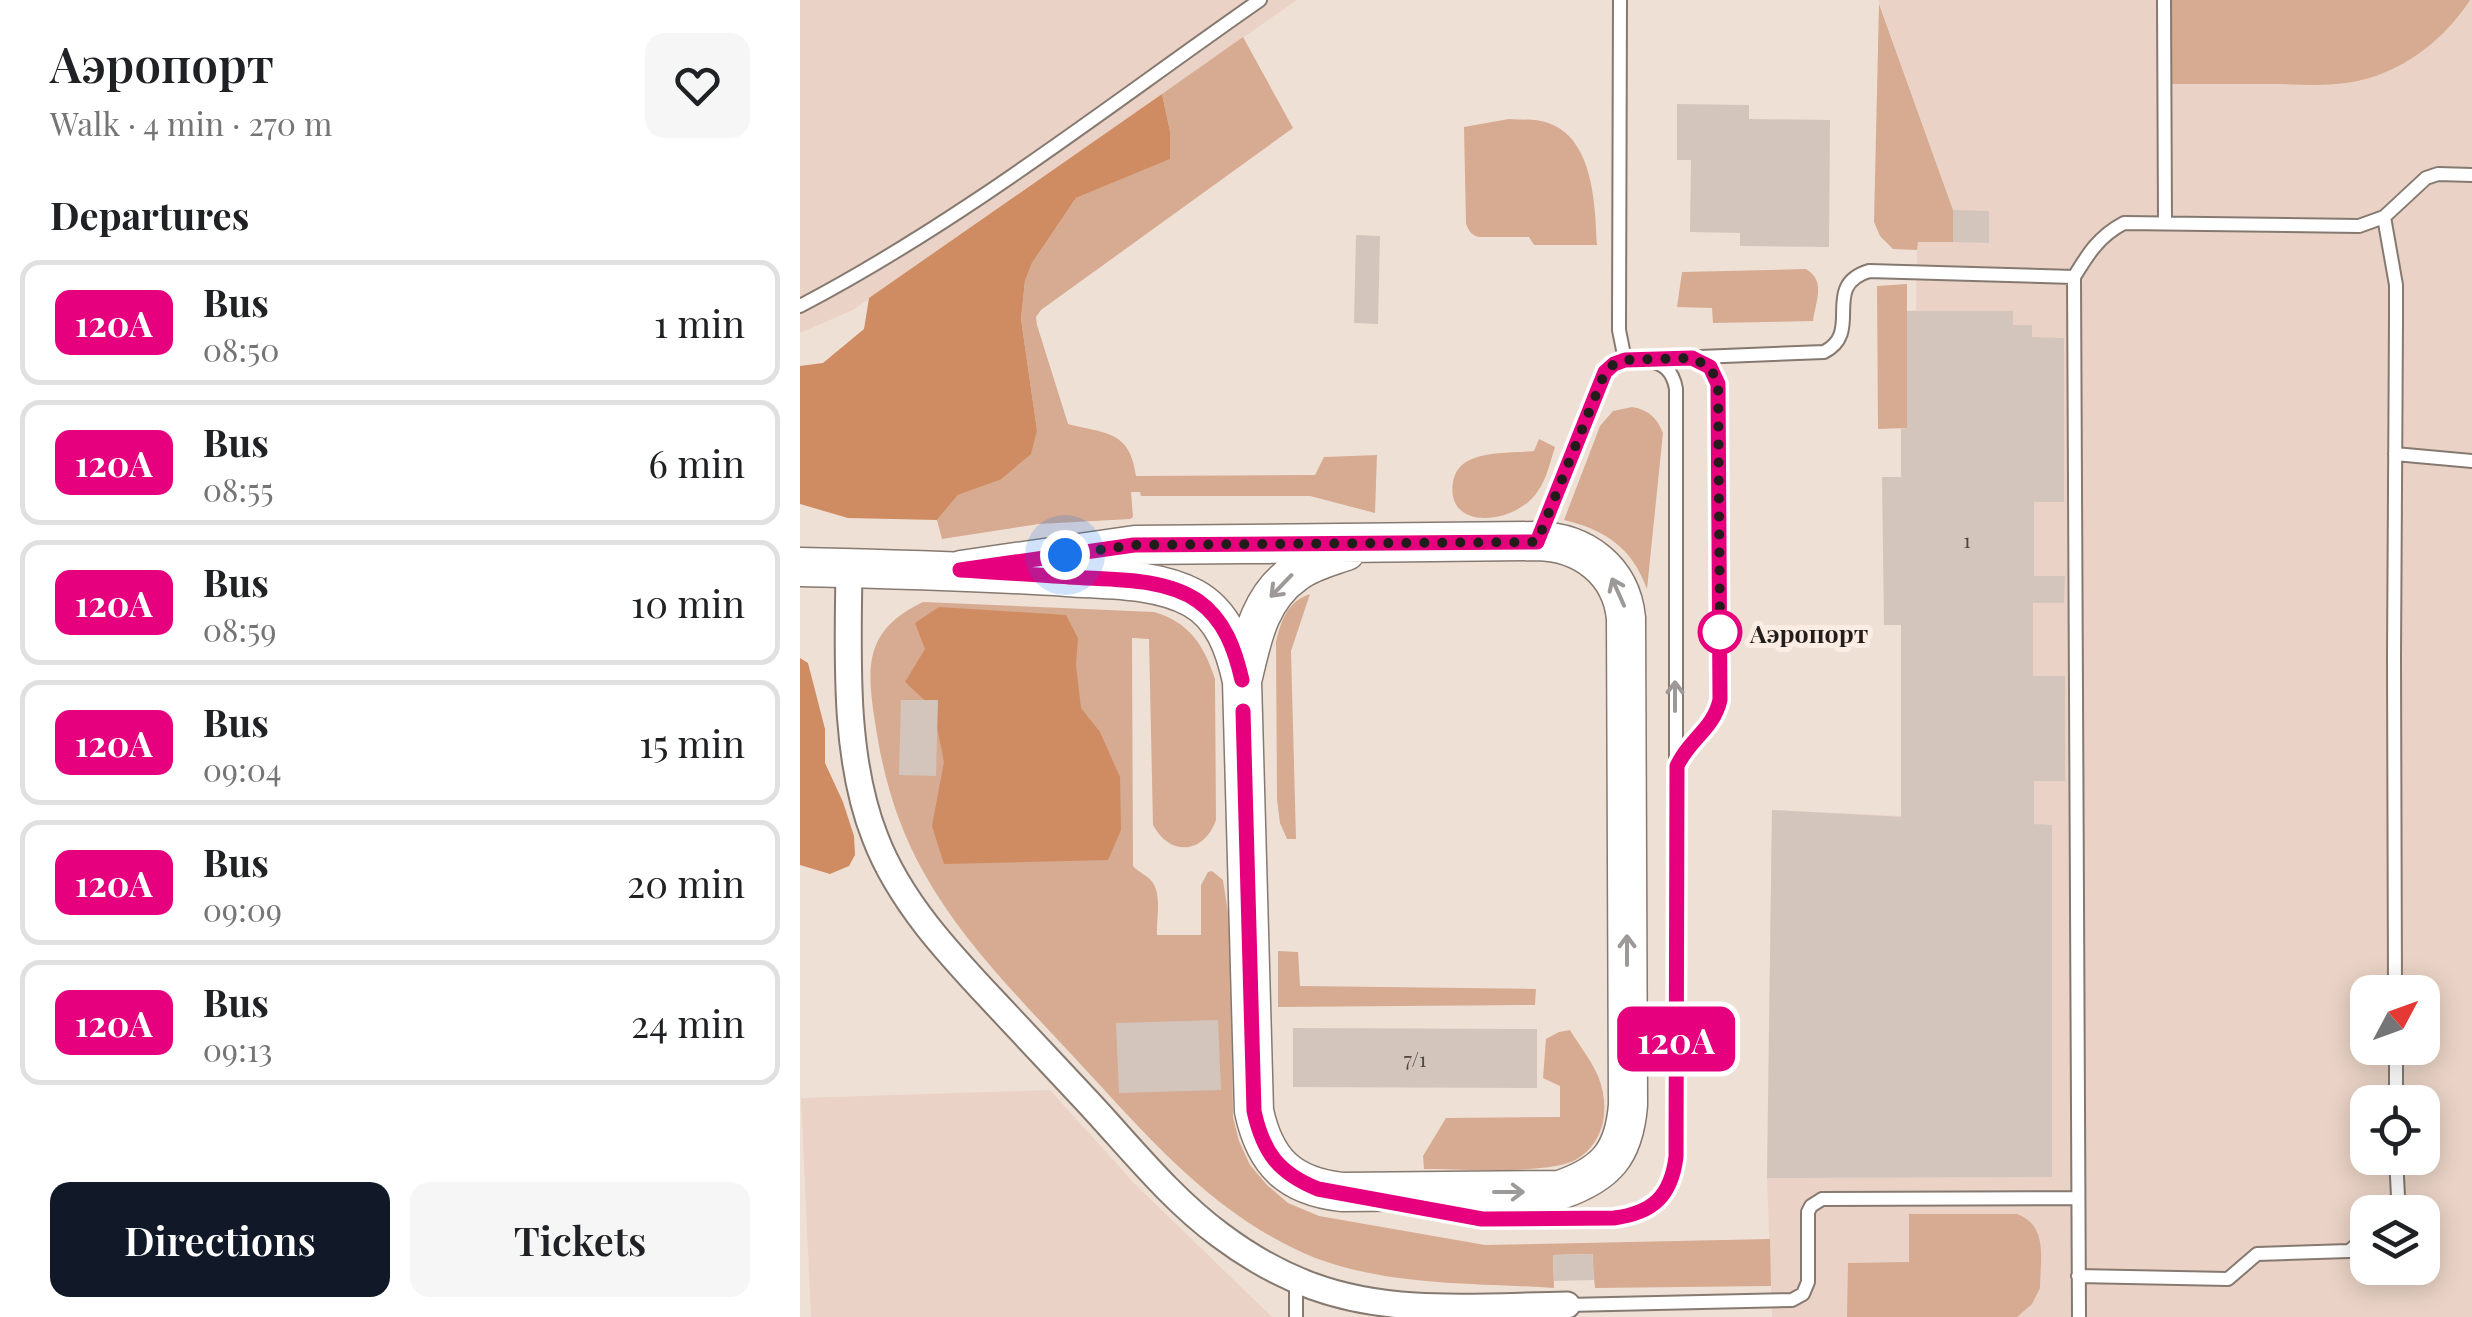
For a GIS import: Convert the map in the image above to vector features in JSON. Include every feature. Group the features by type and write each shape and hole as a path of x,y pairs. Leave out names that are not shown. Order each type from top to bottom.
{"main road":[{"path":"800,567 960,570 1136,582 1174,589 1197,600 1215,616 1235,648 1242,680 1254,1111 1258,1132 1268,1152 1296,1180 1318,1189 1342,1192 1560,1190 1591,1178 1605,1166 1618,1150 1626,1128 1628,1086 1624,603 1620,588 1606,568 1572,546 1537,542 1134,545 960,570"},
{"path":"1242,680 1258,618 1274,592 1296,572 1367,543"}],"street":[{"path":"849,568 848,682 852,728 868,817 892,873 971,978 1187,1206 1250,1256 1296,1280 1341,1295 1420,1312 1567,1305"}],"lane":[{"path":"800,306 936,228 1260,0"},
{"path":"1620,0 1619,330 1625,360"},
{"path":"2164,0 2165,222"},
{"path":"2079,1317 2074,277 2094,244 2124,224 2359,226 2384,217 2426,178 2438,174 2472,175"},
{"path":"2384,217 2396,285 2395,975"},
{"path":"1537,542 1601,380 1614,364 1625,360 1815,354 1831,348 1842,334 1844,290 1855,277 1869,272 2074,277"},
{"path":"1675,780 1682,754 1708,727 1720,700 1718,384 1710,367 1692,358"},
{"path":"1342,1192 1482,1219 1614,1218 1633,1216 1650,1207 1664,1194 1674,1176 1676,389 1671,372 1646,360"},
{"path":"2395,454 2472,461"},
{"path":"1567,1305 1602,1311 1798,1298 1808,1282 1808,1212 1822,1199 2077,1198"},
{"path":"2078,1276 2228,1280 2257,1254 2350,1250"},
{"path":"1296,1280 1296,1317"}],"shaded area":[{"path":"800,0 1297,0 853,310 800,333"},
{"path":"1878,0 2472,0 2472,1317 1772,1317 1767,1178 1772,810 1901,816 1901,429 1907,428 1907,311 1916,310 1917,241 1953,242 1953,210"},
{"path":"2172,0 2470,0 2429,46 2395,68 2357,81 2312,85 2172,84"},
{"path":"1879,4 1953,210 1953,242 1918,242 1917,250 1893,249 1880,236 1874,222"},
{"path":"1243,37 1293,128 1041,310 1036,317 1037,325 1068,424 1105,433 1122,442 1136,476 1315,475 1324,457 1377,455 1375,513 1310,496 1141,496 1140,492 1131,492 1130,519 1039,524 942,539 937,520 958,495 1000,480 1037,430 1021,319 1025,281 1032,263 1076,198 1169,159 1170,131 1162,94"},
{"path":"1162,94 1170,131 1170,159 1076,198 1032,263 1025,281 1021,319 1037,430 1031,454 1000,480 958,495 937,520 848,518 800,504 800,366 823,363 864,329 869,298"},
{"path":"1509,119 1541,121 1572,139 1588,172 1597,245 1534,245 1529,237 1479,237 1469,231 1464,127"},
{"path":"1806,269 1818,285 1813,321 1713,323 1712,308 1677,307 1682,272"},
{"path":"1907,284 1907,428 1878,429 1877,286"},
{"path":"1632,407 1652,416 1663,433 1647,589 1634,562 1616,543 1593,529 1564,520 1600,426 1613,411"},
{"path":"1539,439 1555,447 1544,481 1528,502 1514,511 1484,518 1460,509 1453,498 1453,482 1462,465 1487,455 1534,451"},
{"path":"1310,594 1291,651 1296,839 1287,839 1277,800 1276,642 1287,612 1296,601"},
{"path":"923,602 1154,612 1177,622 1200,645 1215,679 1216,820 1203,840 1186,847 1168,842 1153,825 1149,639 1132,638 1133,866 1156,889 1157,935 1201,935 1201,885 1212,871 1223,880 1231,932 1233,1117 1250,1165 1288,1203 1319,1216 1485,1245 1770,1239 1771,1286 1595,1288 1592,1254 1553,1255 1554,1288 1378,1275 1298,1250 1260,1230 1208,1192 1138,1126 992,968 939,898 914,855 882,762 872,702 871,666 880,637 904,613"},
{"path":"939,607 1066,615 1078,638 1076,665 1081,708 1100,732 1120,777 1121,830 1108,860 944,864 932,826 944,762 933,708 905,682 925,649 915,623"},
{"path":"800,658 808,663 825,729 825,763 854,836 855,855 849,866 830,874 800,865"},
{"path":"1278,951 1298,952 1300,986 1536,989 1535,1005 1278,1007"},
{"path":"1570,1030 1595,1070 1604,1099 1602,1127 1587,1152 1564,1164 1547,1167 1424,1169 1423,1156 1446,1118 1560,1117 1560,1086 1543,1078 1546,1039"},
{"path":"1050,1090 1136,1185 1272,1317 811,1317 801,1098"},
{"path":"1909,1214 2017,1214 2027,1219 2038,1235 2041,1255 2040,1288 2032,1304 2017,1317 1847,1317 1848,1263 1909,1262"}],"building":[{"path":"1677,104 1749,105 1749,119 1830,120 1829,247 1740,246 1740,233 1690,232 1691,160 1677,160"},
{"path":"1953,210 1989,211 1989,243 1953,242"},
{"path":"1356,235 1380,236 1378,324 1354,323"},
{"path":"1907,311 2013,311 2013,325 2032,325 2032,337 2064,338 2064,502 2034,502 2034,576 2065,576 2064,603 2033,603 2033,676 2065,676 2065,781 2034,781 2034,824 2052,825 2052,1177 1767,1178 1772,810 1901,817 1901,625 1884,625 1882,477 1901,477 1901,429 1907,428"},
{"path":"901,700 938,700 936,776 899,775"},
{"path":"1218,1020 1221,1090 1119,1093 1116,1023"},
{"path":"1293,1028 1537,1029 1537,1088 1293,1087"},
{"path":"1593,1254 1594,1280 1554,1281 1553,1255"}],"bus line":[{"name":"120А","path":"1242,680 1235,648 1215,616 1197,600 1174,589 1136,582 960,570 1134,545 1537,542 1605,372 1625,360 1692,358 1710,367 1718,384 1720,700 1708,727 1682,754 1675,780 1676,1157 1674,1176 1664,1194 1650,1207 1633,1216 1614,1218 1482,1219 1318,1189 1296,1180 1280,1167 1258,1132 1254,1111 1243,711"}],"place":[{"name":"Аэропорт","path":"1720,632"}],"route":[{"path":"1065,555 1134,545 1537,542 1605,372 1625,360 1692,358 1710,367 1718,384 1720,632"}]}
